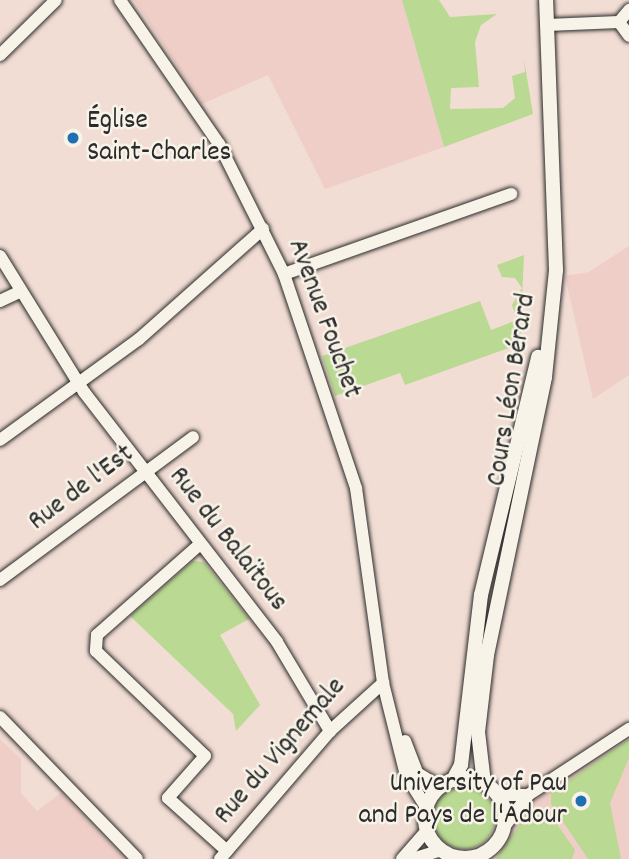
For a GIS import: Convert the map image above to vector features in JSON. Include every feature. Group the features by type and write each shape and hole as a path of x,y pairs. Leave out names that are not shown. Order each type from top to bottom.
{"main road":[{"name":"Cours Léon Bérard","path":"453,780 461,765 481,594 536,370 547,272 537,0"},
{"name":"Cours Léon Bérard","path":"484,783 478,732 487,655 545,377 556,270 546,0"},
{"path":"453,780 484,783 498,795 503,827 477,857 447,855 427,830 426,807 440,787 453,780"}],"street":[{"path":"0,55 56,0"},
{"name":"Avenue Fouchet","path":"120,0 219,144 284,274 356,488 384,687 407,775 426,807"},
{"path":"547,25 619,22 629,10"},
{"path":"619,22 629,37"},
{"path":"284,274 512,194"},
{"path":"0,440 78,383 263,229"},
{"name":"Rue du Balaïtous","path":"0,256 78,383 199,545 277,642 330,731"},
{"path":"0,301 22,291"},
{"name":"Rue de l'Est","path":"0,580 192,437"},
{"path":"199,545 97,635 96,651 205,756 168,798 223,855"},
{"name":"Avenue Fouchet","path":"384,687 417,773 440,787"},
{"name":"Rue du Vignemale","path":"223,855 330,731 384,687"},
{"path":"0,717 137,859"},
{"path":"503,827 528,795 629,729"},
{"path":"498,795 528,795"},
{"path":"402,859 427,830"},
{"path":"412,859 447,855"}],"shaded area":[{"path":"134,0 402,0 444,147 325,189 268,75 202,104"},
{"path":"629,246 629,375 593,399 565,276 589,272"},
{"path":"0,739 21,759 21,793 37,811 61,793 125,859 0,859"},
{"name":"University of Pau and Pays de l'Adour","path":"629,739 629,859 496,859 526,806"}],"green space":[{"path":"402,0 439,0 450,17 497,14 481,25 475,42 479,87 451,88 450,109 503,108 515,98 512,76 525,72 524,59 533,114 444,147"},
{"path":"524,255 520,344 405,385 400,373 335,396 322,356 480,301 491,330 517,320 512,305 522,288 515,278 502,277 497,265"},
{"path":"193,561 204,562 249,619 220,635 260,705 236,731 233,714 130,616"},
{"path":"629,739 629,758 610,803 621,859 588,859 551,804 551,793"},
{"path":"464,787 486,796 495,818 486,840 464,849 442,840 433,818 442,796"},
{"path":"531,808 554,820 575,850 572,859 496,859"}],"place":[{"name":"Église Saint-Charles","path":"73,138"},
{"name":"University of Pau and Pays de l'Adour","path":"581,801"}]}
